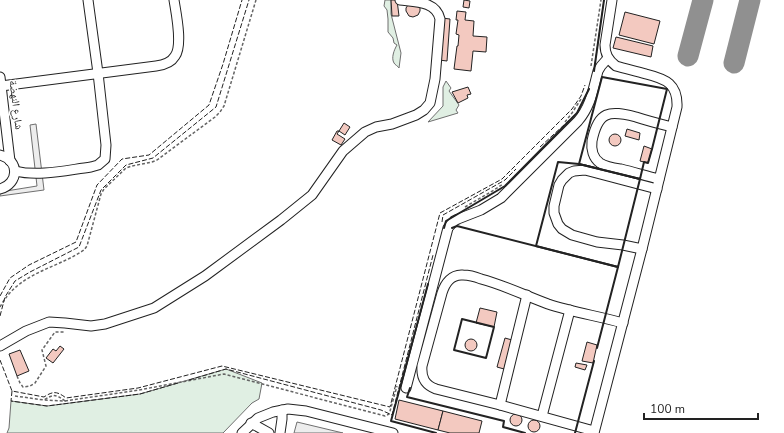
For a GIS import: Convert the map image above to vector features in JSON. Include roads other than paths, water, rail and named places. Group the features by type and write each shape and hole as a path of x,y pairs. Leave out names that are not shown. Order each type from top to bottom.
{"street":[{"path":"15,171 22,173 38,173 91,167 98,165 105,159 106,145 88,0"},
{"path":"1,81 98,73 168,63 176,55 179,46 174,0"},
{"path":"0,346 26,331 49,322 91,326 105,324 154,308 205,276 281,220 312,195 343,151 365,132 376,127 392,124 416,115 424,110 430,103 435,79 440,19 439,13 433,7 421,3 400,0"},
{"path":"612,0 605,45 605,52 608,58 616,66 666,80 672,85 676,92 677,107 642,249 623,322 594,432 542,416 430,387 423,378 422,366 443,287 451,278 457,275 469,275 501,284 548,304 623,322"},
{"path":"406,388 448,228 454,221 481,210 501,198 578,121 589,105 598,71 608,58"},
{"name":"شارع النهضة","path":"1,81 10,161"},
{"path":"659,179 604,165 596,159 592,146 596,126 602,117 617,113 672,127"},
{"path":"0,155 7,158 13,164 15,171 11,183 0,189"},
{"path":"642,249 597,242 572,235 562,229 554,212 559,185 565,176 574,171 585,170 657,189"},
{"path":"634,183 637,173"},
{"path":"500,405 527,295"},
{"path":"542,416 570,310"},
{"path":"280,433 282,410"},
{"path":"242,433 258,418 265,414 282,410 294,410 306,411 393,433"},
{"path":"251,424 269,433"}]}
